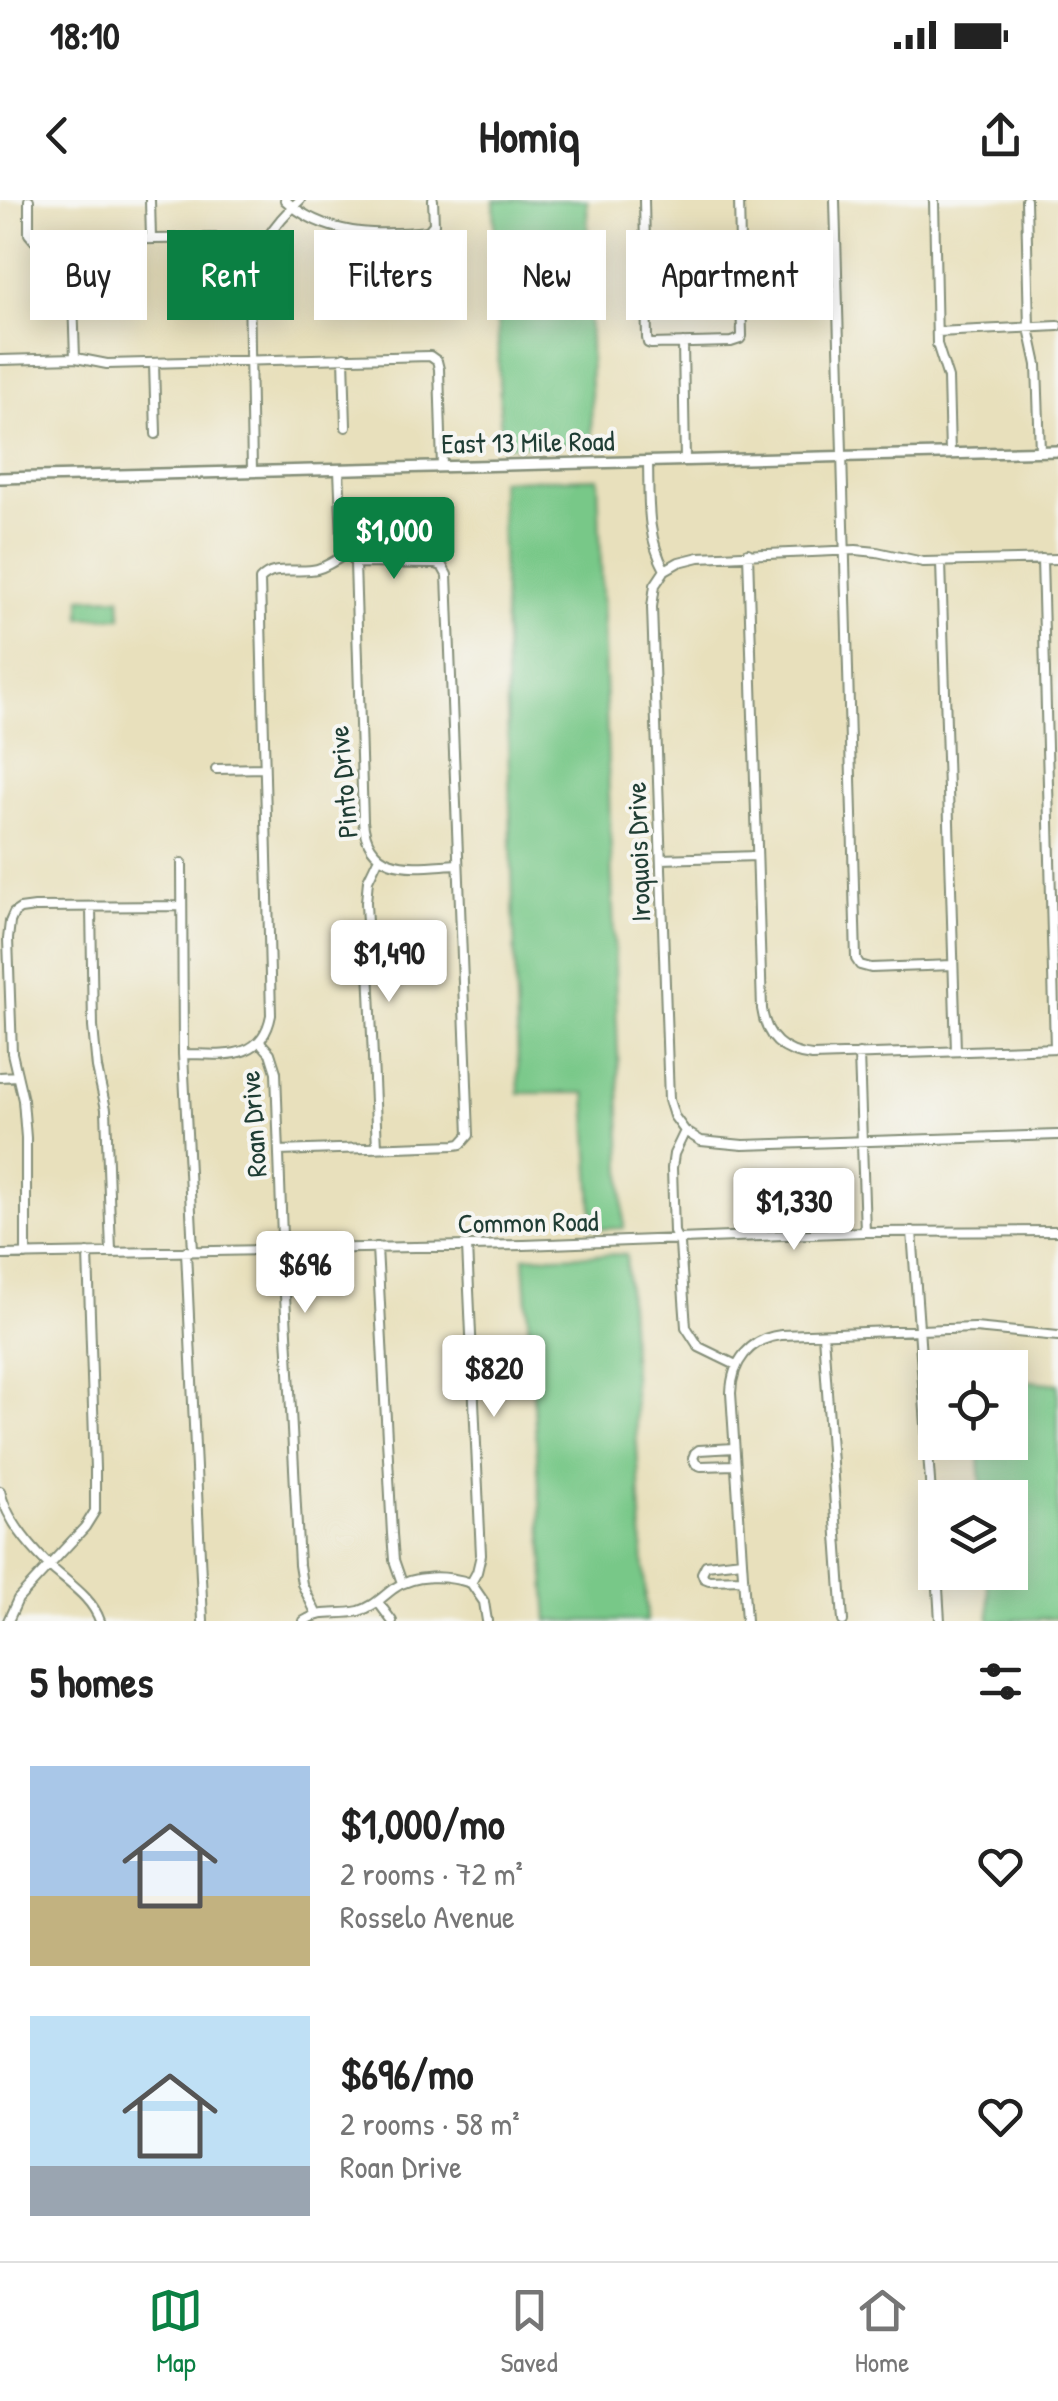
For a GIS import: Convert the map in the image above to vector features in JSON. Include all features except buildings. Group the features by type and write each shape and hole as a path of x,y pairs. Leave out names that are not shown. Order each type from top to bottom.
{"main road":[{"name":"East 13 Mile Road","path":"0,478 1058,451"}],"street":[{"path":"29,200 30,234"},
{"path":"150,200 150,239"},
{"path":"271,230 292,202 322,224 346,231 430,230 434,224 433,200"},
{"path":"644,200 648,343 732,342 742,336 739,200"},
{"path":"836,200 856,959 860,965 871,968 954,965"},
{"path":"934,200 938,349 948,378 950,453"},
{"path":"1026,200 1030,328 1037,365 1040,451"},
{"path":"147,239 167,239"},
{"path":"74,320 75,358"},
{"path":"248,320 252,472"},
{"path":"937,332 1058,326"},
{"path":"683,343 685,461"},
{"path":"0,360 75,358 102,364 430,356 438,365 442,467"},
{"path":"344,358 346,426"},
{"path":"154,362 156,434"},
{"path":"648,462 650,536 665,570 694,557 844,550 870,551 919,562 1058,558"},
{"path":"279,1151 456,1145 466,1140 469,1126 448,582 442,566 430,563 355,564 340,530 338,470"},
{"name":"Roan Drive","path":"316,1613 299,1571 276,1072 270,1053 260,1042 270,1023 272,1007 259,587 262,576 272,572 317,569 347,553"},
{"path":"748,553 762,1009 765,1026 776,1042 800,1054 1057,1048 1042,559"},
{"path":"941,562 956,1051"},
{"name":"Pinto Drive","path":"355,564 363,821 366,840 379,857 368,880 366,902 377,1147"},
{"name":"Iroquois Drive","path":"665,570 655,584 652,598 669,1100 684,1131"},
{"path":"216,768 264,768"},
{"path":"661,860 757,856"},
{"path":"379,857 410,867 457,864"},
{"path":"182,864 183,1054 203,1621"},
{"path":"26,1255 23,1100 5,992 10,922 20,909 35,907 180,906"},
{"path":"90,907 93,1027 106,1109 111,1252"},
{"path":"183,1054 236,1054 260,1042"},
{"path":"860,1054 865,1232"},
{"path":"0,1077 17,1076"},
{"path":"736,1365 700,1346 686,1327 680,1244 674,1227 672,1168 684,1131 701,1141 743,1145 1058,1135"},
{"path":"912,1231 930,1480"},
{"name":"Common Road","path":"0,1255 467,1246 865,1232 1058,1231"},
{"path":"467,1246 480,1555 471,1583"},
{"path":"376,1247 392,1547 402,1583"},
{"path":"8,1621 18,1599 85,1527 96,1502 88,1252"},
{"path":"746,1621 731,1393 736,1365 750,1348 767,1337 920,1330 974,1328 1058,1336"},
{"path":"823,1334 843,1621"},
{"path":"734,1448 699,1450 693,1458 700,1466 736,1465"},
{"path":"0,1492 12,1519 50,1565 87,1598 100,1621"},
{"path":"0,1524 12,1519"},
{"path":"742,1562 709,1564 702,1573 709,1580 743,1579"},
{"path":"304,1621 316,1613 356,1611 378,1602 402,1583 447,1577 471,1583 484,1602 486,1621"},
{"path":"937,1590 940,1621"},
{"path":"378,1602 392,1621"}],"green space":[{"path":"494,200 587,200 588,230 495,230"},
{"path":"497,320 589,320 592,443 501,446"},
{"path":"598,478 624,1228 593,1229 586,1093 519,1093 500,480"},
{"path":"120,597 121,617 81,618 81,598"},
{"path":"626,1254 647,1621 548,1621 524,1257"},
{"path":"1028,1381 1058,1384 1058,1618 990,1621 988,1590 1028,1590 1028,1480 981,1480 979,1460 1028,1460"}]}
